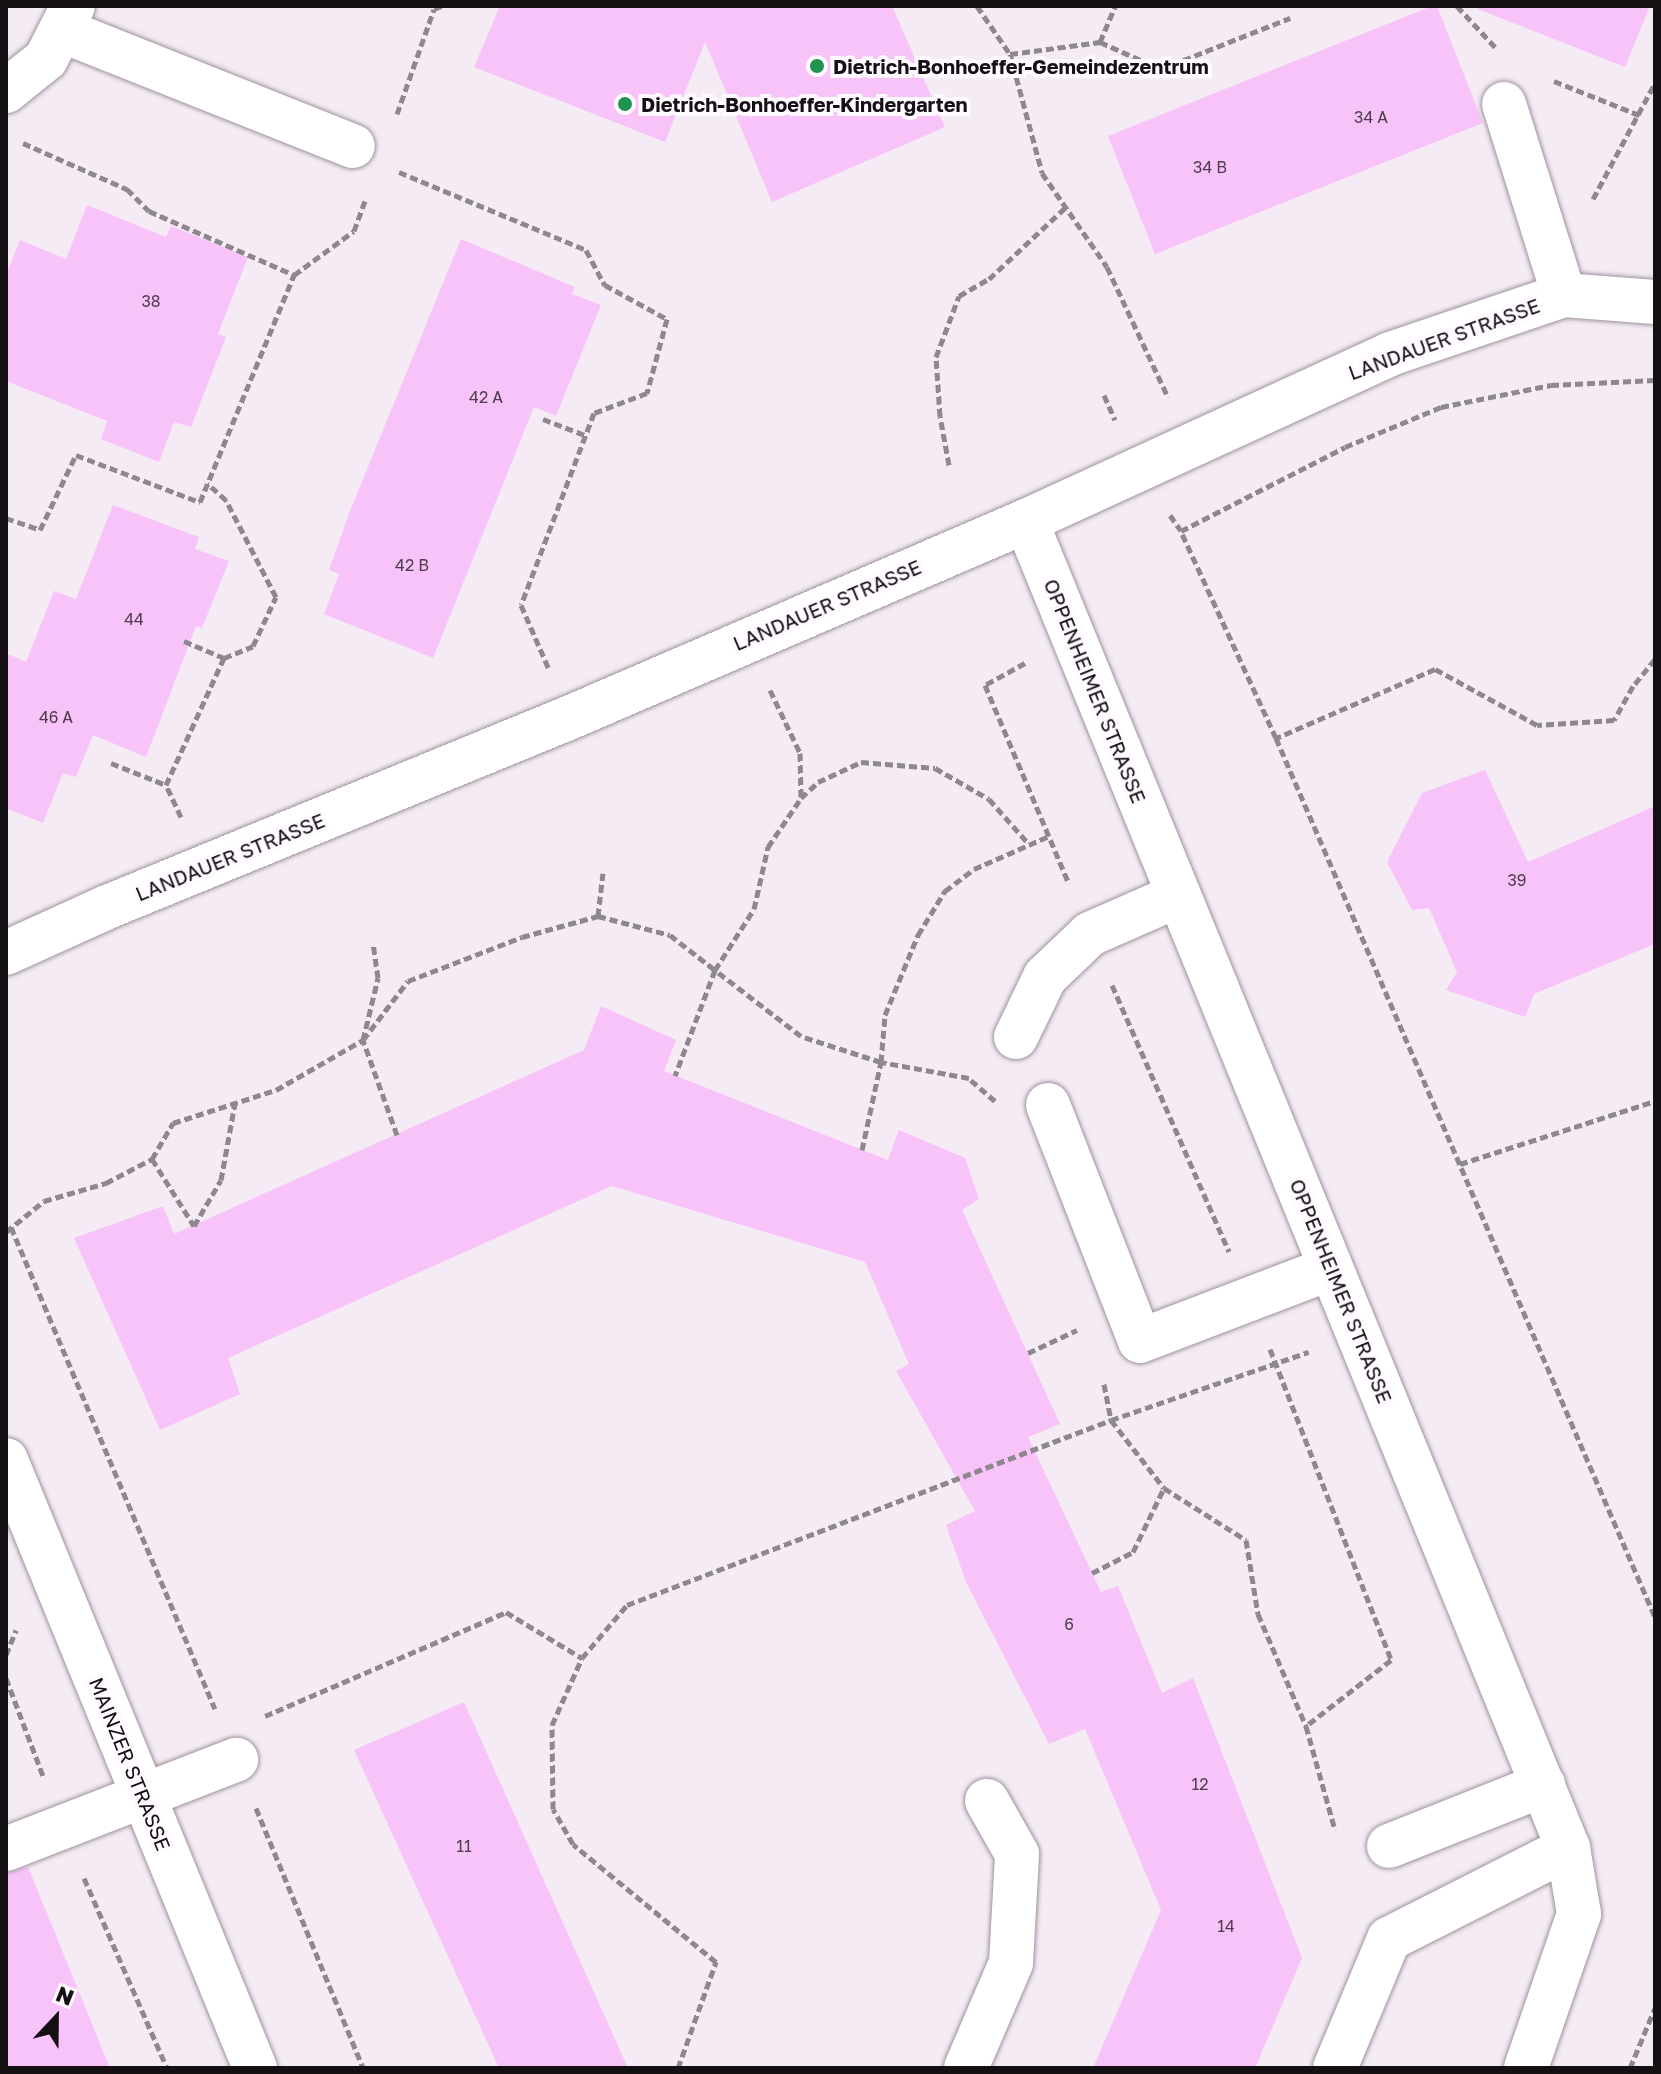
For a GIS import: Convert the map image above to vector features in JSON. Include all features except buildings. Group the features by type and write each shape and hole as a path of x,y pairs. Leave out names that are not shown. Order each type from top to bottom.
{"street":[{"path":"6,91 46,59 67,18 353,146"},
{"path":"1504,104 1564,295"},
{"name":"LANDAUER STRASSE","path":"6,953 105,908 571,717 1026,521 1390,354 1564,295 1655,302"},
{"name":"OPPENHEIMER STRASSE","path":"1026,521 1568,1848 1579,1914 1526,2068"},
{"path":"1016,1037 1045,977 1090,934 1179,895"},
{"path":"1048,1105 1140,1341 1331,1268"},
{"name":"MAINZER STRASSE","path":"6,1460 255,2068"},
{"path":"6,1849 143,1796 230,1747"},
{"path":"1389,1846 1543,1785"},
{"path":"966,2068 1011,1963 1017,1854 987,1801"},
{"path":"1335,2068 1389,1939 1568,1848"}],"path":[{"path":"394,121 434,9 442,6"},
{"path":"977,6 1010,54 1042,173 1107,267 1188,447"},
{"path":"1100,42 1115,6"},
{"path":"1010,54 1100,42 1161,69 1290,18"},
{"path":"1588,208 1655,83"},
{"path":"17,140 127,189 149,211 294,275"},
{"path":"393,169 586,250 605,285 667,319 647,393 594,413 521,605 571,717"},
{"path":"6,518 40,530 76,455 200,502 294,275 354,231 370,187"},
{"path":"949,465 940,416 936,357 959,296 989,279 1067,206"},
{"path":"1655,380 1551,385 1441,407 1345,447 1181,531 1276,738 1655,1617"},
{"path":"543,419 585,435"},
{"path":"166,785 224,658 253,646 276,597 226,500 207,483"},
{"path":"744,640 800,753 801,798"},
{"path":"184,641 224,658"},
{"path":"1276,738 1435,669 1537,725 1614,720 1633,686 1655,659"},
{"path":"675,1076 715,970 754,909 768,847 801,798 818,782 861,762 935,768 989,799 1028,843"},
{"path":"111,763 166,785 181,817"},
{"path":"862,1150 881,1062 885,1015 918,935 945,891 974,869 1049,836"},
{"path":"598,916 603,873"},
{"path":"363,2068 9,1230 44,1201 106,1183 152,1159 173,1123 276,1090 363,1040 408,981 522,937 598,916 670,935 801,1036 881,1062 969,1078 1003,1109"},
{"path":"373,943 378,978 363,1040 397,1135"},
{"path":"1460,1164 1655,1101"},
{"path":"152,1159 194,1226 221,1180 235,1103"},
{"path":"1028,1353 1089,1324"},
{"path":"678,2068 716,1962 573,1844 553,1809 552,1725 582,1658 627,1605 1111,1420 1359,1335"},
{"path":"1104,1380 1111,1420 1164,1488 1246,1540 1258,1614 1306,1726"},
{"path":"1092,1573 1133,1552 1164,1488"},
{"path":"230,1747 506,1612 582,1658"},
{"path":"1630,2068 1655,2008"}],"place":[{"name":"Dietrich-Bonhoeffer-Gemeindezentrum","path":"817,66"},
{"name":"Dietrich-Bonhoeffer-Kindergarten","path":"625,104"}]}
